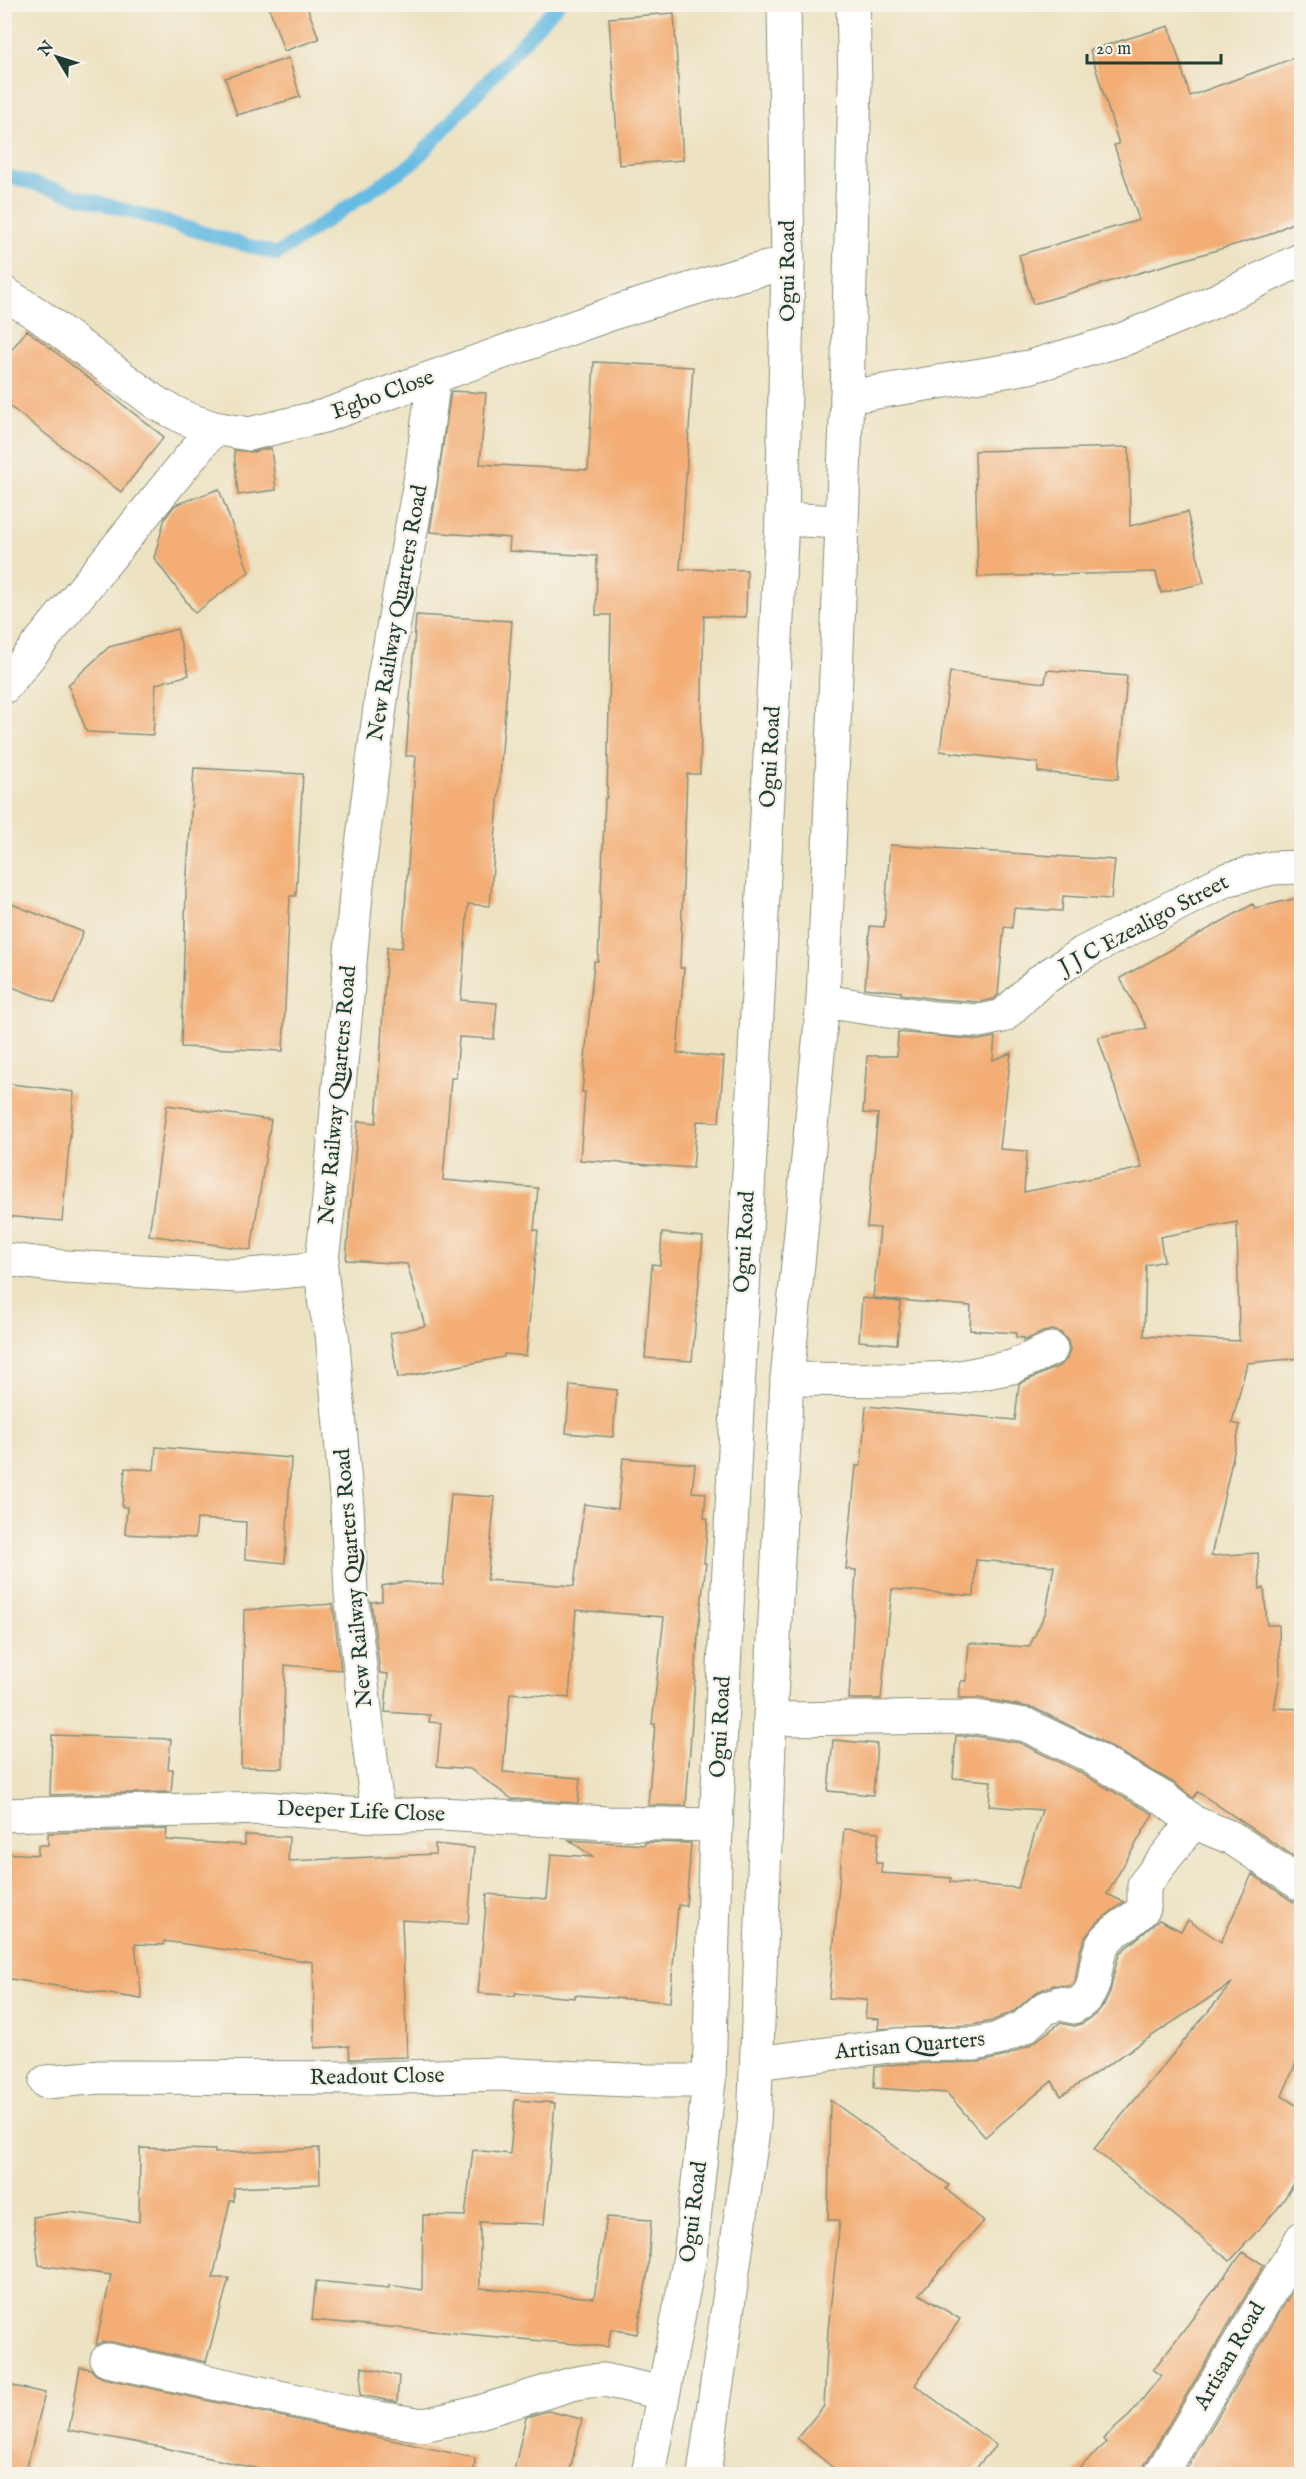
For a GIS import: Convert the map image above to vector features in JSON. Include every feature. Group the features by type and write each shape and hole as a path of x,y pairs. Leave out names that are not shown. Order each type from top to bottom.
{"street":[{"name":"Ogui Road","path":"648,2475 690,2256 709,2080 716,1825 782,519 788,263 784,4"},
{"name":"Ogui Road","path":"704,2475 754,2124 770,1719 787,1379 823,1001 847,397 854,96 853,4"},
{"path":"847,397 1029,367 1124,339 1215,301 1302,259"},
{"name":"Egbo Close","path":"4,293 37,314 156,403 187,419 214,428 249,434 324,416 616,312 738,275 788,263"},
{"name":"New Railway Quarters Road","path":"378,1816 351,1593 347,1507 332,1333 325,1305 321,1268 357,884 384,677 420,482 434,377"},
{"path":"13,676 214,428"},
{"path":"782,519 841,522"},
{"name":"J J C Ezealigo Street","path":"823,1001 934,1018 980,1021 1004,1016 1040,981 1083,953 1225,880 1272,868 1302,867"},
{"path":"4,1259 65,1267 239,1276 321,1268"},
{"path":"787,1379 955,1378 1012,1367 1051,1349"},
{"path":"770,1719 976,1717 1026,1725 1086,1754 1163,1798 1193,1822 1232,1838 1302,1885"},
{"name":"Deeper Life Close","path":"4,1815 263,1808 378,1816 440,1814 608,1823 716,1825"},
{"name":"Artisan Quarters","path":"757,2063 897,2045 975,2044 998,2039 1024,2027 1044,2009 1059,2003 1073,2007 1085,2001 1091,1989 1102,1946 1113,1933 1144,1908 1144,1885 1193,1822"},
{"name":"Readout Close","path":"46,2082 100,2077 364,2078 497,2074 649,2081 709,2080"},
{"name":"Artisan Road","path":"1161,2475 1302,2238"},
{"path":"107,2360 372,2417 424,2425 589,2381 604,2380 663,2393"}],"building":[{"path":"268,4 306,4 319,39 284,51"},
{"path":"674,13 683,160 619,165 609,18"},
{"path":"1169,26 1190,96 1302,55 1302,218 1268,235 1033,304 1019,255 1139,220 1114,145 1119,144 1090,50"},
{"path":"289,58 300,97 237,115 225,78"},
{"path":"27,330 164,437 121,492 4,402 4,359"},
{"path":"594,362 693,367 680,569 747,570 746,617 704,616 700,774 687,774 680,968 684,968 677,1053 724,1057 719,1122 697,1121 693,1168 580,1160 585,1092 582,1092 594,961 598,961 605,798 607,798 611,615 596,615 597,556 509,551 510,538 430,532 451,391 486,393 480,464 588,470"},
{"path":"1129,447 1130,526 1187,512 1204,583 1161,593 1156,572 978,577 975,451"},
{"path":"271,448 276,490 238,495 234,450 253,452"},
{"path":"219,489 249,572 195,613 154,558 165,518 175,505"},
{"path":"416,615 512,621 490,906 468,904 461,1000 497,1003 494,1039 459,1037 456,1078 451,1078 443,1180 538,1188 534,1230 538,1230 526,1356 504,1354 504,1357 398,1378 390,1333 425,1326 407,1264 346,1260 358,1121 376,1123 387,947 402,948 416,756 406,756"},
{"path":"177,629 189,675 156,684 153,735 87,732 68,685 109,647"},
{"path":"1047,670 1127,676 1118,779 1038,772 1038,763 940,751 950,672 1045,683"},
{"path":"194,768 303,774 296,896 290,896 283,1051 181,1047 186,890"},
{"path":"890,845 1115,860 1111,899 1063,896 1062,911 1014,908 1012,928 1004,927 998,995 994,999 979,1002 936,999 865,988 870,926 884,927"},
{"path":"1302,897 1302,1358 1247,1363 1232,1423 1240,1425 1211,1556 1258,1553 1260,1589 1264,1588 1267,1625 1279,1625 1280,1676 1274,1708 1302,1709 1302,1862 1198,1792 1193,1798 1172,1782 1095,1738 1034,1708 979,1698 959,1698 961,1681 966,1681 969,1643 1029,1647 1046,1612 1054,1566 976,1560 974,1596 892,1589 881,1699 849,1699 856,1570 846,1569 856,1466 861,1466 866,1406 1015,1420 1019,1384 1059,1366 1067,1359 1070,1350 1068,1341 1061,1333 1053,1330 1023,1341 1024,1338 1016,1337 1016,1333 970,1330 971,1306 873,1298 880,1228 867,1227 878,1114 863,1113 867,1056 897,1056 898,1032 979,1040 995,1037 993,1060 1011,1053 1000,1149 1027,1151 1024,1192 1142,1168 1098,1037 1147,1028 1120,978 1253,904 1255,908","holes":["1237,1222 1239,1341 1144,1336 1146,1265 1164,1261 1160,1237"]},
{"path":"4,901 83,932 55,1003 4,984"},
{"path":"4,1083 74,1092 62,1221 4,1216"},
{"path":"167,1105 271,1120 251,1250 149,1235"},
{"path":"662,1233 703,1237 692,1361 645,1358 652,1264 660,1265"},
{"path":"862,1298 901,1302 897,1344 859,1341"},
{"path":"570,1385 617,1390 613,1437 566,1433"},
{"path":"156,1447 291,1458 285,1563 245,1559 246,1522 197,1519 195,1538 125,1534 127,1507 122,1507 125,1468 154,1470"},
{"path":"623,1458 695,1464 692,1492 706,1493 704,1518 708,1519 704,1563 706,1563 699,1622 686,1806 648,1805 655,1724 652,1724 664,1617 576,1610 569,1698 510,1693 503,1772 580,1778 578,1803 512,1799 470,1769 437,1766 441,1723 429,1722 430,1715 385,1712 388,1674 380,1673 371,1602 382,1601 382,1586 405,1582 443,1585 451,1494 495,1497 487,1580 574,1586 584,1504 618,1509"},
{"path":"333,1604 341,1670 285,1665 283,1768 241,1767 244,1610"},
{"path":"52,1735 171,1739 168,1769 173,1769 171,1792 50,1795"},
{"path":"956,1736 975,1736 1020,1743 1077,1771 1153,1814 1107,1894 1124,1902 1099,1921 1086,1936 1080,1951 1075,1981 1070,1986 1053,1985 1037,1992 1014,2011 992,2021 973,2025 878,2029 879,2019 865,2018 867,2000 829,1998 844,1829 879,1832 876,1863 882,1863 881,1873 951,1878 950,1882 1018,1888 1042,1810 989,1806 991,1781 953,1778"},
{"path":"833,1740 877,1744 873,1795 828,1791"},
{"path":"167,1829 166,1840 245,1845 245,1835 289,1837 288,1861 435,1854 435,1844 474,1848 468,1924 402,1920 407,2057 350,2059 349,2046 315,2048 313,1962 164,1941 164,1945 135,1944 142,1999 4,1978 4,1853 38,1855 38,1845 48,1845 48,1833"},
{"path":"569,1840 645,1845 645,1842 691,1843 686,1906 678,1905 670,2002 575,1995 575,1998 515,1993 515,1996 478,1993 487,1894 547,1899 551,1854 593,1857"},
{"path":"1252,1874 1292,1901 1302,1904 1302,2049 1282,2096 1302,2109 1302,2172 1278,2208 1230,2261 1094,2149 1232,1983 1061,2096 1052,2081 985,2137 947,2093 874,2088 875,2067 898,2064 979,2062 1006,2056 1032,2044 1060,2023 1075,2026 1083,2023 1096,2014 1105,2003 1121,1952 1159,1920 1181,1931 1188,1920 1221,1942"},
{"path":"515,2100 555,2103 544,2224 480,2222 480,2288 594,2298 607,2217 651,2220 648,2271 637,2334 611,2329 608,2347 312,2320 316,2281 389,2288 389,2285 422,2290 423,2215 465,2216 473,2150 510,2154"},
{"path":"830,2100 949,2185 946,2189 984,2221 919,2294 960,2319 915,2385 996,2445 970,2475 842,2475 797,2438 824,2406 828,2329 840,2220 828,2220"},
{"path":"140,2148 215,2150 215,2153 319,2148 320,2184 234,2188 234,2201 230,2201 213,2278 229,2278 206,2362 111,2342 96,2345 111,2275 39,2265 33,2217 69,2212 139,2222"},
{"path":"1243,2252 1264,2265 1145,2464 1142,2475 1072,2475 1106,2443 1103,2439 1130,2415 1161,2376 1153,2370"},
{"path":"1296,2285 1302,2289 1302,2475 1183,2475"},
{"path":"80,2367 91,2369 103,2378 475,2458 474,2475 285,2475 156,2446 69,2430"},
{"path":"362,2367 399,2376 397,2402 360,2395"},
{"path":"4,2384 45,2393 25,2475 4,2475"},
{"path":"548,2411 582,2419 569,2475 513,2475 526,2417"}],"waterway":[{"path":"4,175 277,254 414,162 558,4"}]}
